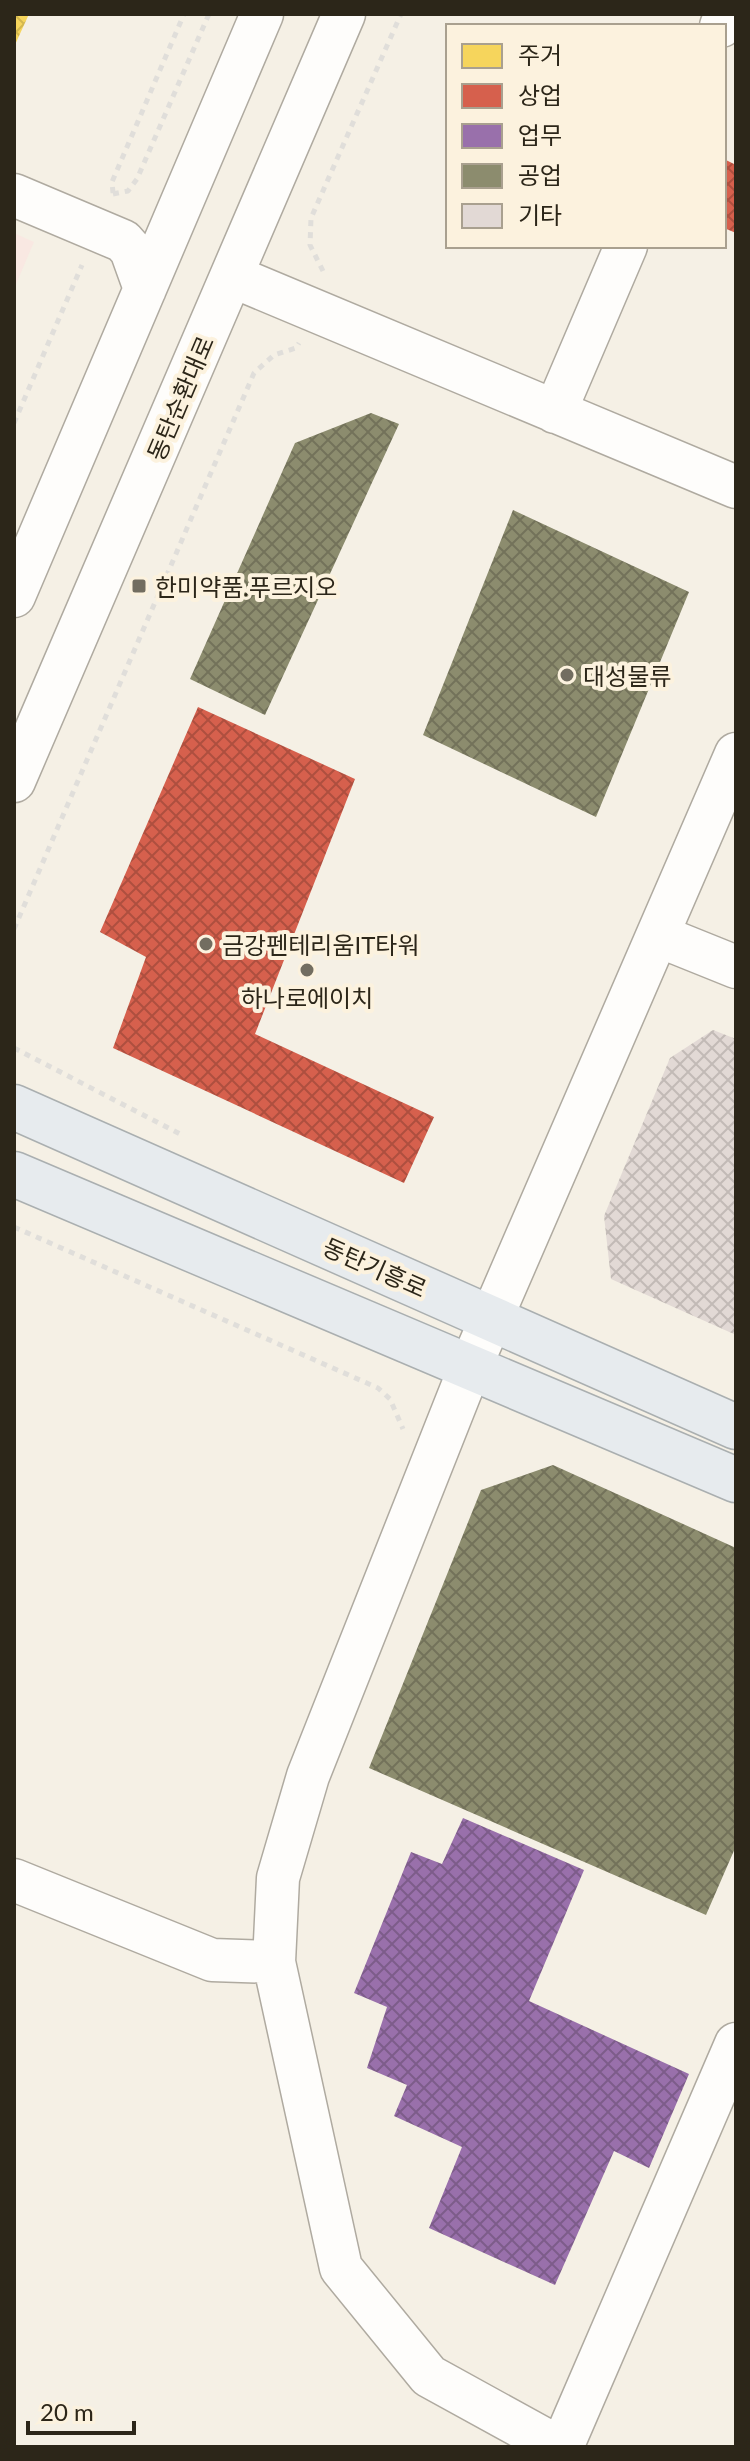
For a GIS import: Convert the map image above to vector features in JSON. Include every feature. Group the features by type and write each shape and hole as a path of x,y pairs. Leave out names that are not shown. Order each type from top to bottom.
{"main road":[{"name":"동탄기흥로","path":"14,1107 736,1427"},
{"path":"14,1174 469,1370 736,1480"}],"street":[{"path":"14,596 262,14"},
{"name":"동탄순환대로","path":"14,781 344,14"},
{"path":"14,195 123,241 131,250 145,289"},
{"path":"123,241 142,237 173,222"},
{"path":"555,412 625,248"},
{"path":"232,276 736,487"},
{"path":"736,754 469,1370 308,1776 278,1878 274,1962 341,2268 429,2376 560,2447 736,2044"},
{"path":"659,936 736,967"},
{"path":"14,1880 212,1960 274,1962"}],"path":[{"path":"113,193 112,182 184,14"},
{"path":"326,277 310,245 311,218 401,14"},
{"path":"14,929 254,373 274,355 296,348"},
{"path":"14,1227 378,1388 390,1399 405,1437"}],"shaded area":[{"path":"14,233 34,242 14,289"}],"building: 주거":[{"path":"14,14 29,14 14,47"}],"building: 상업":[{"path":"726,160 736,165 736,233 726,229"},
{"name":"금강펜테리움IT타워","path":"198,707 355,779 255,1034 434,1117 404,1183 113,1048 146,957 100,932"}],"building: 업무":[{"path":"463,1818 584,1870 529,2001 689,2074 649,2168 614,2151 555,2285 429,2228 462,2147 394,2116 407,2085 367,2068 387,2007 354,1993 411,1852 442,1864"}],"building: 공업":[{"path":"371,413 399,424 265,715 190,679 295,443"},
{"path":"513,510 689,592 596,817 423,735"},
{"path":"553,1465 736,1548 736,1846 706,1915 369,1768 481,1490"}],"building: 기타":[{"path":"713,1030 736,1039 736,1335 611,1279 604,1216 670,1058"}],"place":[{"name":"한미약품.푸르지오","path":"139,586"},
{"name":"대성물류","path":"567,675"},
{"name":"금강펜테리움IT타워","path":"206,944"},
{"name":"하나로에이치","path":"307,970"}]}
